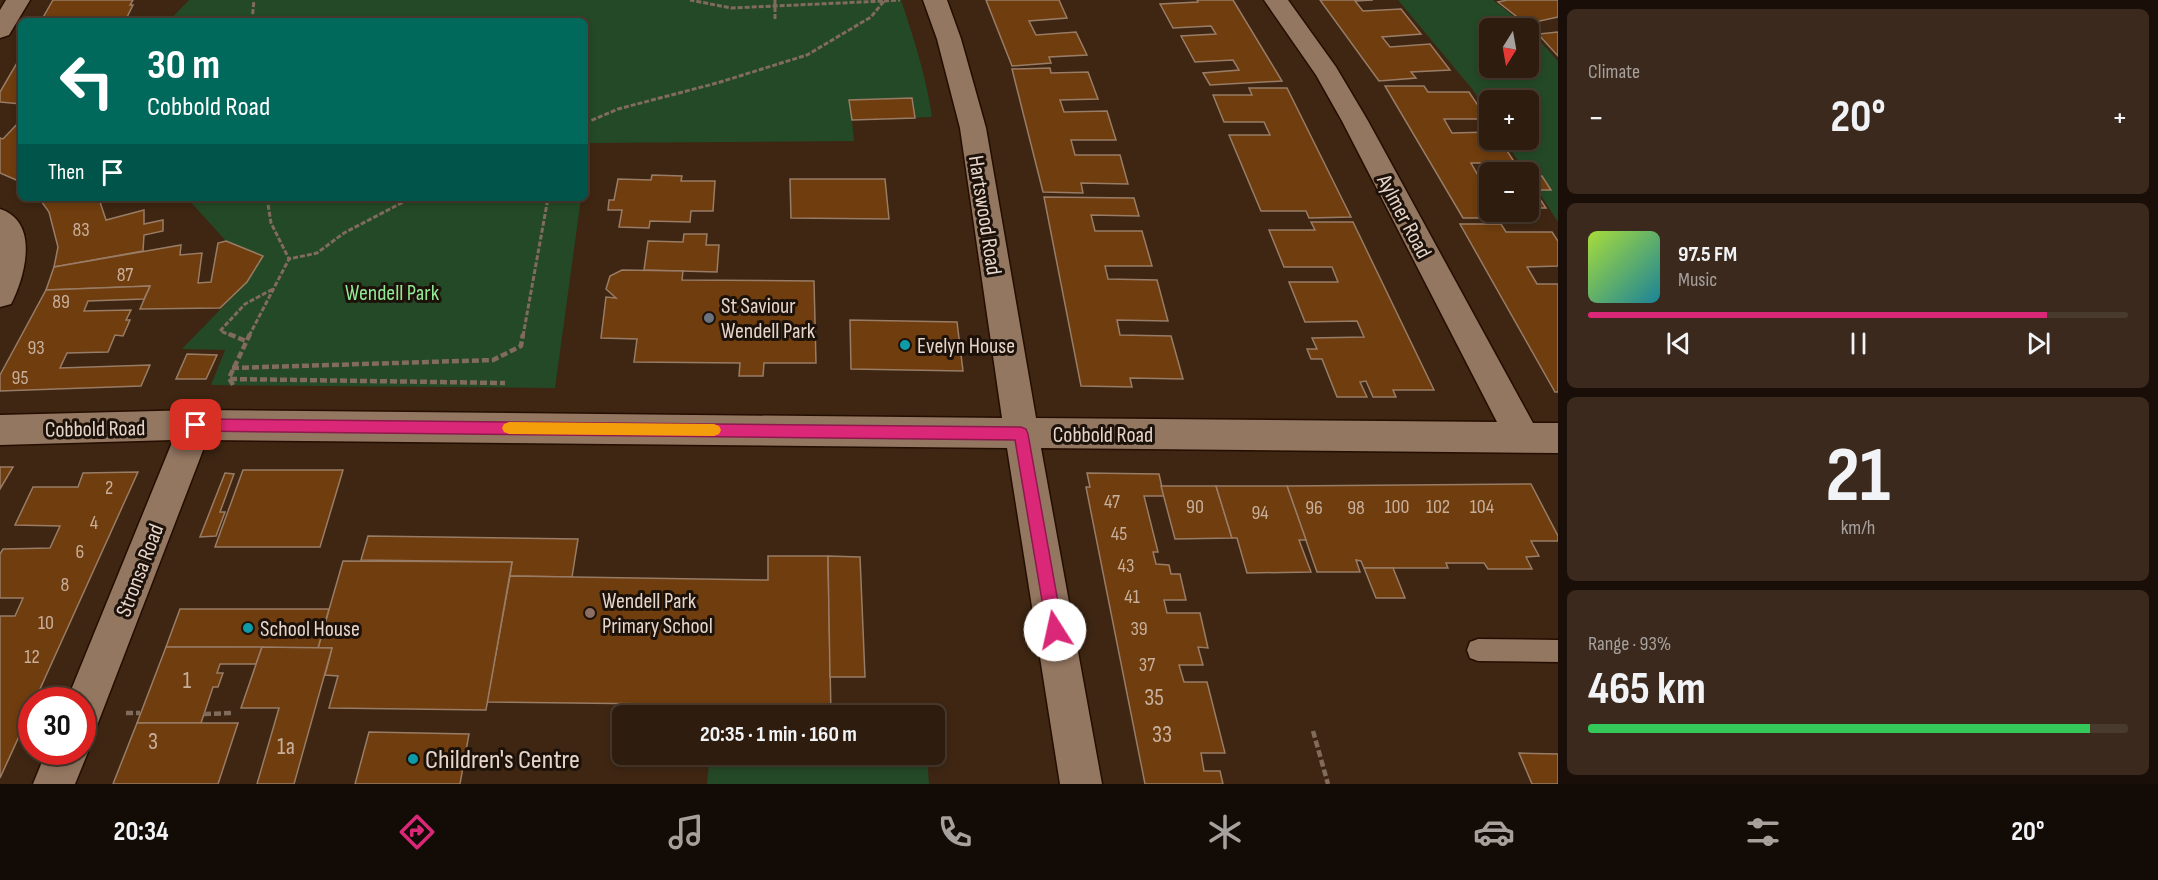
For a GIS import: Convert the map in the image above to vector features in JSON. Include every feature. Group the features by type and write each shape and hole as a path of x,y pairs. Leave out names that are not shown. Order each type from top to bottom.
{"street":[{"path":"0,30 18,0"},
{"name":"Hartswood Road","path":"935,0 953,51 973,128 1021,434 1081,784"},
{"name":"Aylmer Road","path":"1276,0 1327,73 1547,442"},
{"path":"0,220 9,235 12,260 9,276 0,295"},
{"name":"Cobbold Road","path":"0,430 196,425 1547,442"},
{"name":"Stronsa Road","path":"93,687 196,425"},
{"path":"54,784 62,765"}],"lane":[{"path":"1478,650 1558,651"}],"path":[{"path":"252,18 254,0"},
{"path":"690,0 731,8 900,0"},
{"path":"775,0 776,21"},
{"path":"588,122 618,109 717,83 807,55 871,17 884,1"},
{"path":"267,201 271,223 289,259"},
{"path":"233,385 229,378 232,368 289,259 316,253 344,233 405,201"},
{"path":"232,368 493,360 521,346 547,201"},
{"path":"246,341 220,331 245,304 273,289"},
{"path":"229,378 249,381 505,383"},
{"path":"204,714 232,713"},
{"path":"1313,731 1328,784"}],"green space":[{"path":"189,0 901,0 923,72 932,117 852,120 854,141 589,143 588,150 588,18 172,18"},
{"path":"1398,0 1493,0 1516,18 1479,18 1479,78 1539,78 1539,40 1558,61 1558,222 1539,193 1539,162 1519,162 1511,150 1539,150 1539,90 1479,90 1479,100"},
{"name":"Wendell Park","path":"190,201 581,201 555,388 211,385 225,350 182,349 247,282 262,256 226,241"},
{"path":"709,765 928,765 929,784 707,784"}],"building":[{"path":"53,0 133,0 126,18 43,18"},
{"path":"986,0 1059,0 1067,18 1029,21 1036,35 1076,32 1087,55 1049,57 1051,63 1012,66"},
{"path":"1197,0 1233,0 1282,81 1210,85 1203,73 1239,70 1233,60 1195,62 1181,36 1216,34 1211,26 1173,28 1160,4 1198,2"},
{"path":"1320,0 1373,0 1355,1 1363,11 1401,9 1421,34 1382,37 1390,47 1430,44 1450,70 1411,72 1416,78 1379,81"},
{"path":"1558,0 1558,17 1539,21 1539,18 1518,18 1498,2"},
{"path":"1558,32 1558,56 1539,35"},
{"path":"18,61 18,104 0,102 0,92"},
{"path":"1050,68 1051,73 1088,72 1098,99 1060,100 1064,112 1107,111 1116,140 1071,140 1075,155 1120,155 1128,184 1081,183 1083,193 1043,192 1012,69"},
{"path":"1385,86 1424,86 1428,92 1469,92 1479,107 1479,119 1444,119 1452,133 1479,132 1479,150 1507,150 1514,162 1471,163 1479,177 1479,218 1463,218"},
{"path":"1249,88 1287,88 1351,217 1309,218 1306,211 1261,211 1229,135 1270,135 1264,122 1224,122 1213,95 1252,95"},
{"path":"912,98 915,118 852,120 849,100"},
{"path":"18,123 18,181 0,173 0,138 3,139"},
{"path":"652,175 682,176 681,181 715,181 713,211 691,211 690,222 650,221 649,228 619,227 622,210 608,210 609,200 614,200 618,179 651,180"},
{"path":"1539,176 1542,176 1551,190 1539,190"},
{"path":"790,179 885,179 889,219 791,218"},
{"path":"1044,197 1134,198 1139,216 1091,215 1095,231 1142,231 1152,266 1105,266 1108,279 1157,280 1168,321 1117,320 1120,335 1171,336 1183,379 1130,378 1132,387 1081,386"},
{"path":"1539,198 1546,208 1539,208"},
{"path":"41,201 102,201 100,202 106,220 144,210 144,224 163,220 163,231 144,235 143,251 54,267 58,247 49,212"},
{"path":"1311,222 1353,222 1434,390 1393,390 1396,397 1373,397 1366,381 1360,382 1367,397 1337,397 1322,359 1311,359 1307,349 1317,349 1312,338 1364,337 1357,321 1305,322 1289,282 1338,282 1332,267 1284,267 1269,230 1315,230"},
{"path":"1460,224 1501,224 1506,232 1552,232 1558,241 1558,266 1527,267 1537,284 1558,284 1558,392 1555,392"},
{"path":"684,234 707,234 706,245 719,245 717,272 644,270 648,241 683,242"},
{"path":"226,241 263,256 247,282 220,308 140,309 150,286 46,290 54,267 181,245 180,255 202,253 198,283 211,282 218,243"},
{"name":"St Saviour Wendell Park","path":"622,270 683,271 682,280 814,281 816,363 764,363 763,376 739,376 740,363 634,362 637,339 601,338 606,297 616,298 606,289 610,276"},
{"path":"150,286 144,299 88,301 84,311 131,310 126,320 130,320 123,336 115,335 108,352 67,353 60,368 150,365 141,386 0,391 0,375 46,290"},
{"name":"Evelyn House","path":"850,320 957,322 963,371 851,369"},
{"path":"187,354 217,355 206,379 176,379"},
{"path":"0,467 13,467 0,489"},
{"path":"243,470 343,470 320,547 215,547"},
{"path":"138,472 41,687 18,687 18,739 0,778 0,616 15,616 23,598 0,598 0,554 3,549 50,548 60,526 15,525 33,487 78,487 83,473"},
{"path":"225,473 234,474 220,512 225,512 216,536 200,537"},
{"path":"1087,473 1159,474 1164,496 1144,496 1158,552 1153,552 1156,564 1169,565 1171,574 1180,574 1186,600 1164,600 1167,613 1200,613 1208,648 1198,647 1203,665 1179,665 1184,682 1207,682 1225,753 1201,753 1204,771 1220,771 1223,784 1145,784 1086,487 1090,487"},
{"path":"1531,484 1558,536 1558,541 1531,541 1539,556 1526,557 1532,569 1488,569 1484,563 1446,563 1448,568 1364,568 1361,561 1356,560 1360,572 1317,572 1287,486"},
{"path":"1161,486 1216,486 1232,538 1175,539"},
{"path":"1216,486 1287,486 1306,540 1299,540 1311,572 1247,573 1237,538 1232,538"},
{"path":"368,536 578,539 572,577 510,576 512,562 361,560"},
{"path":"768,556 828,556 831,705 487,702 510,576 768,580"},
{"path":"828,556 860,557 865,677 830,677"},
{"path":"343,561 512,562 486,710 329,708 338,676 325,675 332,648 318,648"},
{"path":"1364,568 1393,568 1405,598 1376,598"},
{"name":"School House","path":"180,609 329,609 318,648 166,647"},
{"path":"166,647 262,647 256,664 220,664 217,673 223,673 218,687 213,687 201,723 137,723"},
{"path":"262,647 332,648 294,784 257,784 279,708 241,708"},
{"path":"137,723 238,723 218,784 113,784"},
{"name":"Children's Centre","path":"369,732 469,734 460,784 355,784"},
{"path":"1519,753 1558,754 1558,784 1532,784"}],"slow traffic":[{"path":"509,428 714,430"}],"place":[{"name":"St Saviour Wendell Park","path":"709,318"},
{"name":"Evelyn House","path":"905,345"},
{"name":"Wendell Park Primary School","path":"590,613"},
{"name":"School House","path":"248,628"},
{"name":"Children's Centre","path":"413,759"}],"route":[{"path":"196,425 1021,434 1055,630"}]}
